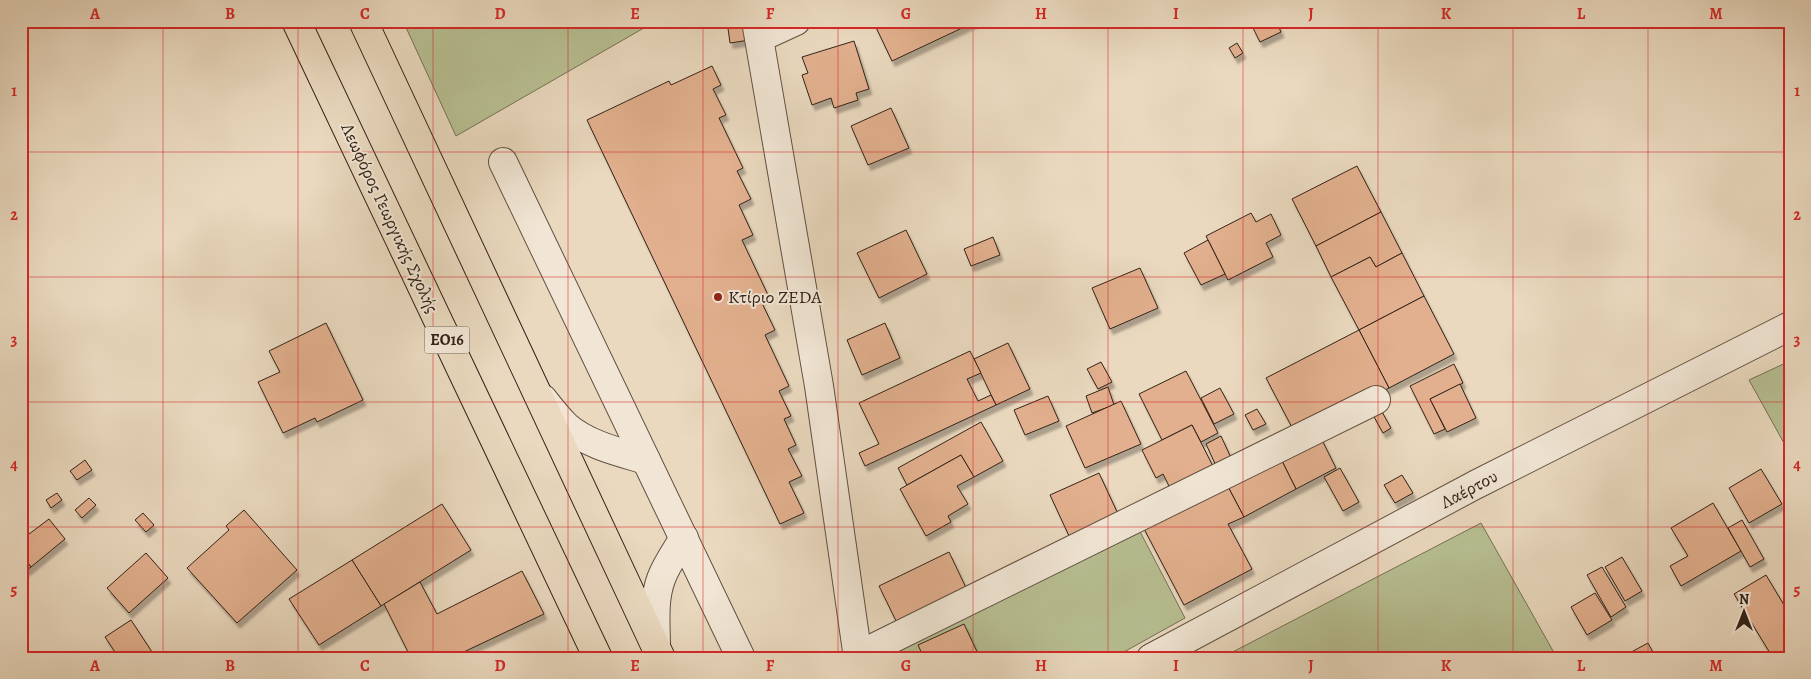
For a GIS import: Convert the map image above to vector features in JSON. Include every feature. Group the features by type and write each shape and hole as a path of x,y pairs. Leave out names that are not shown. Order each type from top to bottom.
{"main road":[{"name":"Λεωφόρος Γεωργικής Σχολής","path":"296,21 598,658"},
{"path":"363,21 659,653"}],"street":[{"path":"796,21 758,29 819,386 858,657 1376,400"},
{"path":"503,162 741,658"},
{"name":"Λαέρτου","path":"1151,658 1475,485 1790,326"},
{"path":"536,392 566,426 580,436 596,444 646,460"},
{"path":"659,653 655,613 657,594 662,577 684,538"}],"green space":[{"path":"403,21 656,21 456,136"},
{"path":"1790,361 1790,454 1749,380"},
{"path":"1135,522 1185,618 1113,658 873,658"},
{"path":"1481,523 1557,658 1221,658"}],"building":[{"path":"727,21 747,21 750,40 730,43"},
{"path":"873,21 977,21 892,61"},
{"path":"1266,21 1276,21 1281,32 1260,42 1253,28"},
{"path":"854,41 869,89 856,93 858,100 834,108 831,98 812,105 802,75 808,73 802,57"},
{"path":"1237,43 1243,53 1235,58 1229,48"},
{"name":"Κτίριο ZEDA","path":"712,66 721,85 713,89 726,115 719,118 743,168 737,171 751,199 739,205 753,235 742,240 768,295 760,299 775,330 765,335 789,386 779,391 791,416 784,419 796,445 788,449 802,476 789,482 804,513 780,524 587,120 669,81 671,85"},
{"path":"891,108 909,148 868,165 851,126"},
{"path":"1357,166 1381,212 1316,246 1292,199"},
{"path":"1381,212 1402,253 1376,267 1370,257 1331,277 1316,246"},
{"path":"1251,213 1256,222 1271,214 1281,235 1266,243 1273,257 1228,280 1206,236"},
{"path":"906,230 927,274 879,298 857,253"},
{"path":"993,237 1000,255 971,266 964,249"},
{"path":"1208,240 1225,274 1201,285 1184,253"},
{"path":"1402,253 1424,296 1359,330 1331,277 1370,257 1376,267"},
{"path":"1140,268 1158,308 1110,329 1092,288"},
{"path":"1424,296 1454,354 1389,388 1359,330"},
{"path":"326,323 363,400 317,422 315,418 283,433 258,382 280,372 269,351"},
{"path":"885,323 900,358 862,375 847,340"},
{"path":"1359,330 1389,388 1296,435 1266,378"},
{"path":"1008,343 1030,389 996,405 974,359"},
{"path":"970,351 981,373 967,379 978,401 991,395 996,405 865,466 859,453 879,444 859,403"},
{"path":"1101,362 1112,382 1098,389 1087,369"},
{"path":"1454,364 1463,383 1430,399 1445,429 1434,434 1410,386"},
{"path":"1186,371 1218,433 1201,442 1192,425 1162,440 1139,394"},
{"path":"1460,384 1476,418 1447,432 1430,399"},
{"path":"1108,387 1114,405 1092,413 1086,396"},
{"path":"1220,388 1234,414 1214,424 1201,398"},
{"path":"1048,396 1059,421 1025,435 1014,410"},
{"path":"1121,401 1141,444 1085,468 1066,426"},
{"path":"1257,409 1266,424 1253,430 1245,415"},
{"path":"1381,410 1391,428 1383,433 1373,415"},
{"path":"981,422 1003,461 974,477 961,455 907,485 898,468"},
{"path":"1192,425 1216,472 1173,494 1163,474 1156,478 1142,450"},
{"path":"1318,432 1336,468 1296,489 1278,453"},
{"path":"1221,436 1232,460 1217,468 1206,444"},
{"path":"1278,453 1296,489 1244,517 1225,481"},
{"path":"961,455 974,477 957,486 968,504 948,516 951,522 926,536 900,489"},
{"path":"85,460 92,470 77,480 70,471"},
{"path":"1340,468 1359,502 1343,511 1324,477"},
{"path":"1761,469 1782,504 1749,523 1729,488"},
{"path":"1099,473 1119,516 1070,538 1050,495"},
{"path":"1402,475 1413,493 1395,503 1384,485"},
{"path":"1225,481 1244,517 1228,524 1252,569 1184,605 1142,525"},
{"path":"57,493 62,500 51,508 46,500"},
{"path":"89,498 96,505 82,518 75,510"},
{"path":"1713,503 1741,551 1681,586 1670,566 1688,556 1671,528"},
{"path":"442,504 471,550 381,606 352,560"},
{"path":"244,510 297,570 237,623 187,568 229,530 226,526"},
{"path":"143,513 154,525 146,532 135,520"},
{"path":"49,519 65,539 31,567 21,554 21,540"},
{"path":"1742,520 1764,559 1750,567 1728,528"},
{"path":"949,552 969,594 899,627 879,586"},
{"path":"146,553 168,578 129,613 107,588"},
{"path":"21,554 31,567 21,574"},
{"path":"1622,557 1642,591 1625,601 1605,567"},
{"path":"352,560 381,606 319,645 289,599"},
{"path":"1602,567 1626,607 1611,617 1587,575"},
{"path":"522,571 544,614 451,658 411,658 384,604 420,582 437,614"},
{"path":"1766,575 1790,615 1790,658 1773,658 1734,594"},
{"path":"1595,593 1612,620 1587,635 1571,607"},
{"path":"131,620 156,658 119,658 105,637"},
{"path":"964,624 980,658 924,658 918,645"},
{"path":"1648,643 1656,658 1622,657"}],"place":[{"name":"Κτίριο ZEDA","path":"718,297"}]}
